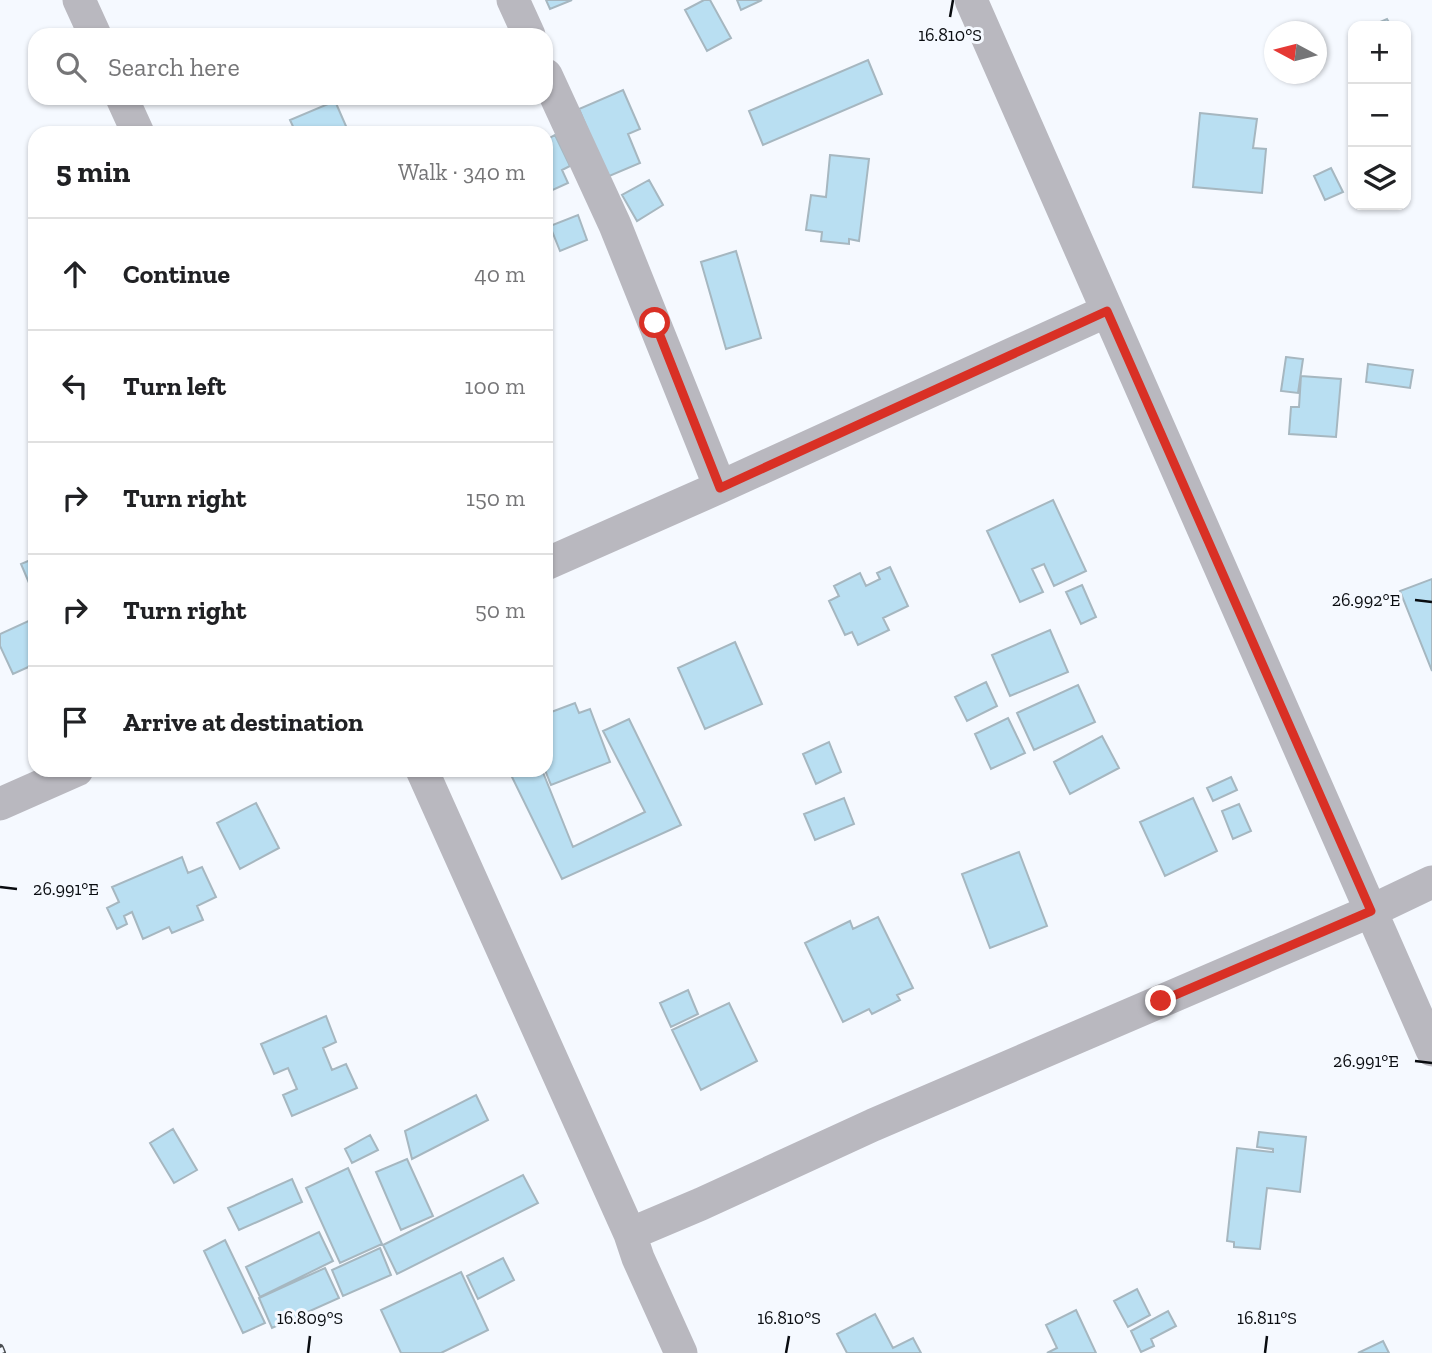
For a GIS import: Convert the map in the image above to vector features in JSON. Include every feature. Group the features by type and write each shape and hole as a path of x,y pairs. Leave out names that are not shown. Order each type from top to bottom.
{"street":[{"path":"79,0 92,28"},
{"path":"513,0 526,28"},
{"path":"971,0 1432,1050"},
{"path":"553,92 615,225 720,488"},
{"path":"125,105 135,126"},
{"path":"553,561 720,488 1107,311"},
{"path":"0,804 61,777"},
{"path":"425,777 681,1353"},
{"path":"630,1234 885,1119 1371,911 1432,882"}],"building":[{"path":"546,0 572,0 550,9"},
{"path":"704,0 710,0 731,38 707,51 685,10"},
{"path":"737,0 762,0 741,10"},
{"path":"868,60 882,94 763,145 749,111"},
{"path":"623,90 640,129 628,134 640,163 607,177 579,109"},
{"path":"326,105 337,105 346,126 293,126 290,120"},
{"path":"1200,113 1257,119 1253,148 1266,149 1262,193 1193,187"},
{"path":"555,135 570,166 562,170 568,183 553,190"},
{"path":"830,155 869,159 859,241 849,239 849,244 821,241 822,232 806,230 811,195 826,197"},
{"path":"1331,168 1343,192 1325,200 1314,176"},
{"path":"649,180 663,205 637,221 622,195"},
{"path":"578,215 587,240 560,251 553,234 553,225"},
{"path":"736,251 761,338 726,349 701,262"},
{"path":"1286,357 1303,359 1298,393 1281,391"},
{"path":"1368,364 1413,370 1410,388 1366,382"},
{"path":"1301,376 1341,379 1336,437 1289,434 1291,407 1299,407"},
{"path":"1053,500 1086,571 1054,586 1044,564 1032,569 1043,592 1020,602 987,531"},
{"path":"28,561 28,580 21,564"},
{"path":"890,567 908,606 883,618 889,630 858,645 852,632 845,635 829,601 839,596 834,586 860,573 866,586 880,579 877,573"},
{"path":"1432,579 1432,671 1400,591"},
{"path":"1082,585 1096,617 1081,624 1066,592"},
{"path":"28,621 28,667 13,674 0,646 0,634"},
{"path":"1050,630 1068,672 1010,696 992,655"},
{"path":"735,642 762,704 705,729 678,668"},
{"path":"986,682 997,706 967,721 955,697"},
{"path":"1078,685 1095,722 1034,750 1017,713"},
{"path":"575,703 579,713 590,709 610,762 551,785 548,777 553,777 553,711"},
{"path":"1008,718 1025,753 991,769 975,734"},
{"path":"629,719 681,825 562,879 512,777 545,777 573,847 645,812 603,731"},
{"path":"1102,736 1119,768 1070,794 1054,762"},
{"path":"829,742 841,772 816,784 803,754"},
{"path":"1231,777 1237,790 1213,801 1207,788"},
{"path":"844,798 854,824 815,840 804,814"},
{"path":"1193,798 1217,851 1165,876 1140,822"},
{"path":"256,803 279,848 240,869 217,823"},
{"path":"1239,804 1251,831 1233,839 1222,811"},
{"path":"1019,852 1047,926 990,948 962,874"},
{"path":"182,857 188,873 202,867 216,897 197,906 203,920 172,933 169,927 143,939 132,912 124,916 127,924 117,929 107,908 119,902 112,887"},
{"path":"878,917 913,988 897,995 900,1000 872,1014 869,1009 843,1022 805,943 850,921 853,929"},
{"path":"688,990 698,1014 671,1027 660,1003"},
{"path":"729,1003 757,1061 701,1090 672,1030"},
{"path":"326,1016 336,1042 323,1048 332,1070 346,1064 357,1088 292,1116 283,1095 297,1089 288,1068 274,1074 261,1044"},
{"path":"476,1095 488,1120 412,1159 405,1131"},
{"path":"173,1129 197,1170 174,1183 150,1143"},
{"path":"1259,1132 1306,1137 1300,1192 1267,1188 1260,1249 1234,1247 1234,1242 1227,1241 1237,1148 1273,1152 1273,1149 1257,1147"},
{"path":"370,1135 378,1150 352,1163 345,1149"},
{"path":"407,1159 433,1216 401,1230 376,1172"},
{"path":"348,1168 382,1244 340,1263 306,1188"},
{"path":"523,1175 538,1203 397,1274 383,1245"},
{"path":"292,1179 302,1202 239,1230 228,1208"},
{"path":"319,1232 333,1261 260,1297 246,1267"},
{"path":"225,1240 265,1323 243,1333 204,1251"},
{"path":"380,1248 391,1275 343,1296 332,1270"},
{"path":"503,1258 514,1280 478,1299 467,1276"},
{"path":"325,1268 339,1298 272,1328 259,1298"},
{"path":"461,1272 488,1330 441,1353 401,1353 381,1310"},
{"path":"1137,1289 1150,1315 1128,1327 1114,1301"},
{"path":"1076,1310 1096,1353 1047,1353 1057,1348 1046,1325"},
{"path":"1168,1311 1176,1326 1151,1339 1154,1346 1141,1352 1131,1331"},
{"path":"875,1314 893,1348 913,1338 921,1353 847,1353 837,1334"},
{"path":"1383,1341 1389,1353 1358,1353"}],"railway":[{"path":"0,1348 2,1353"}],"route":[{"path":"655,323 720,488 1107,311 1371,911 1161,1001"}]}
